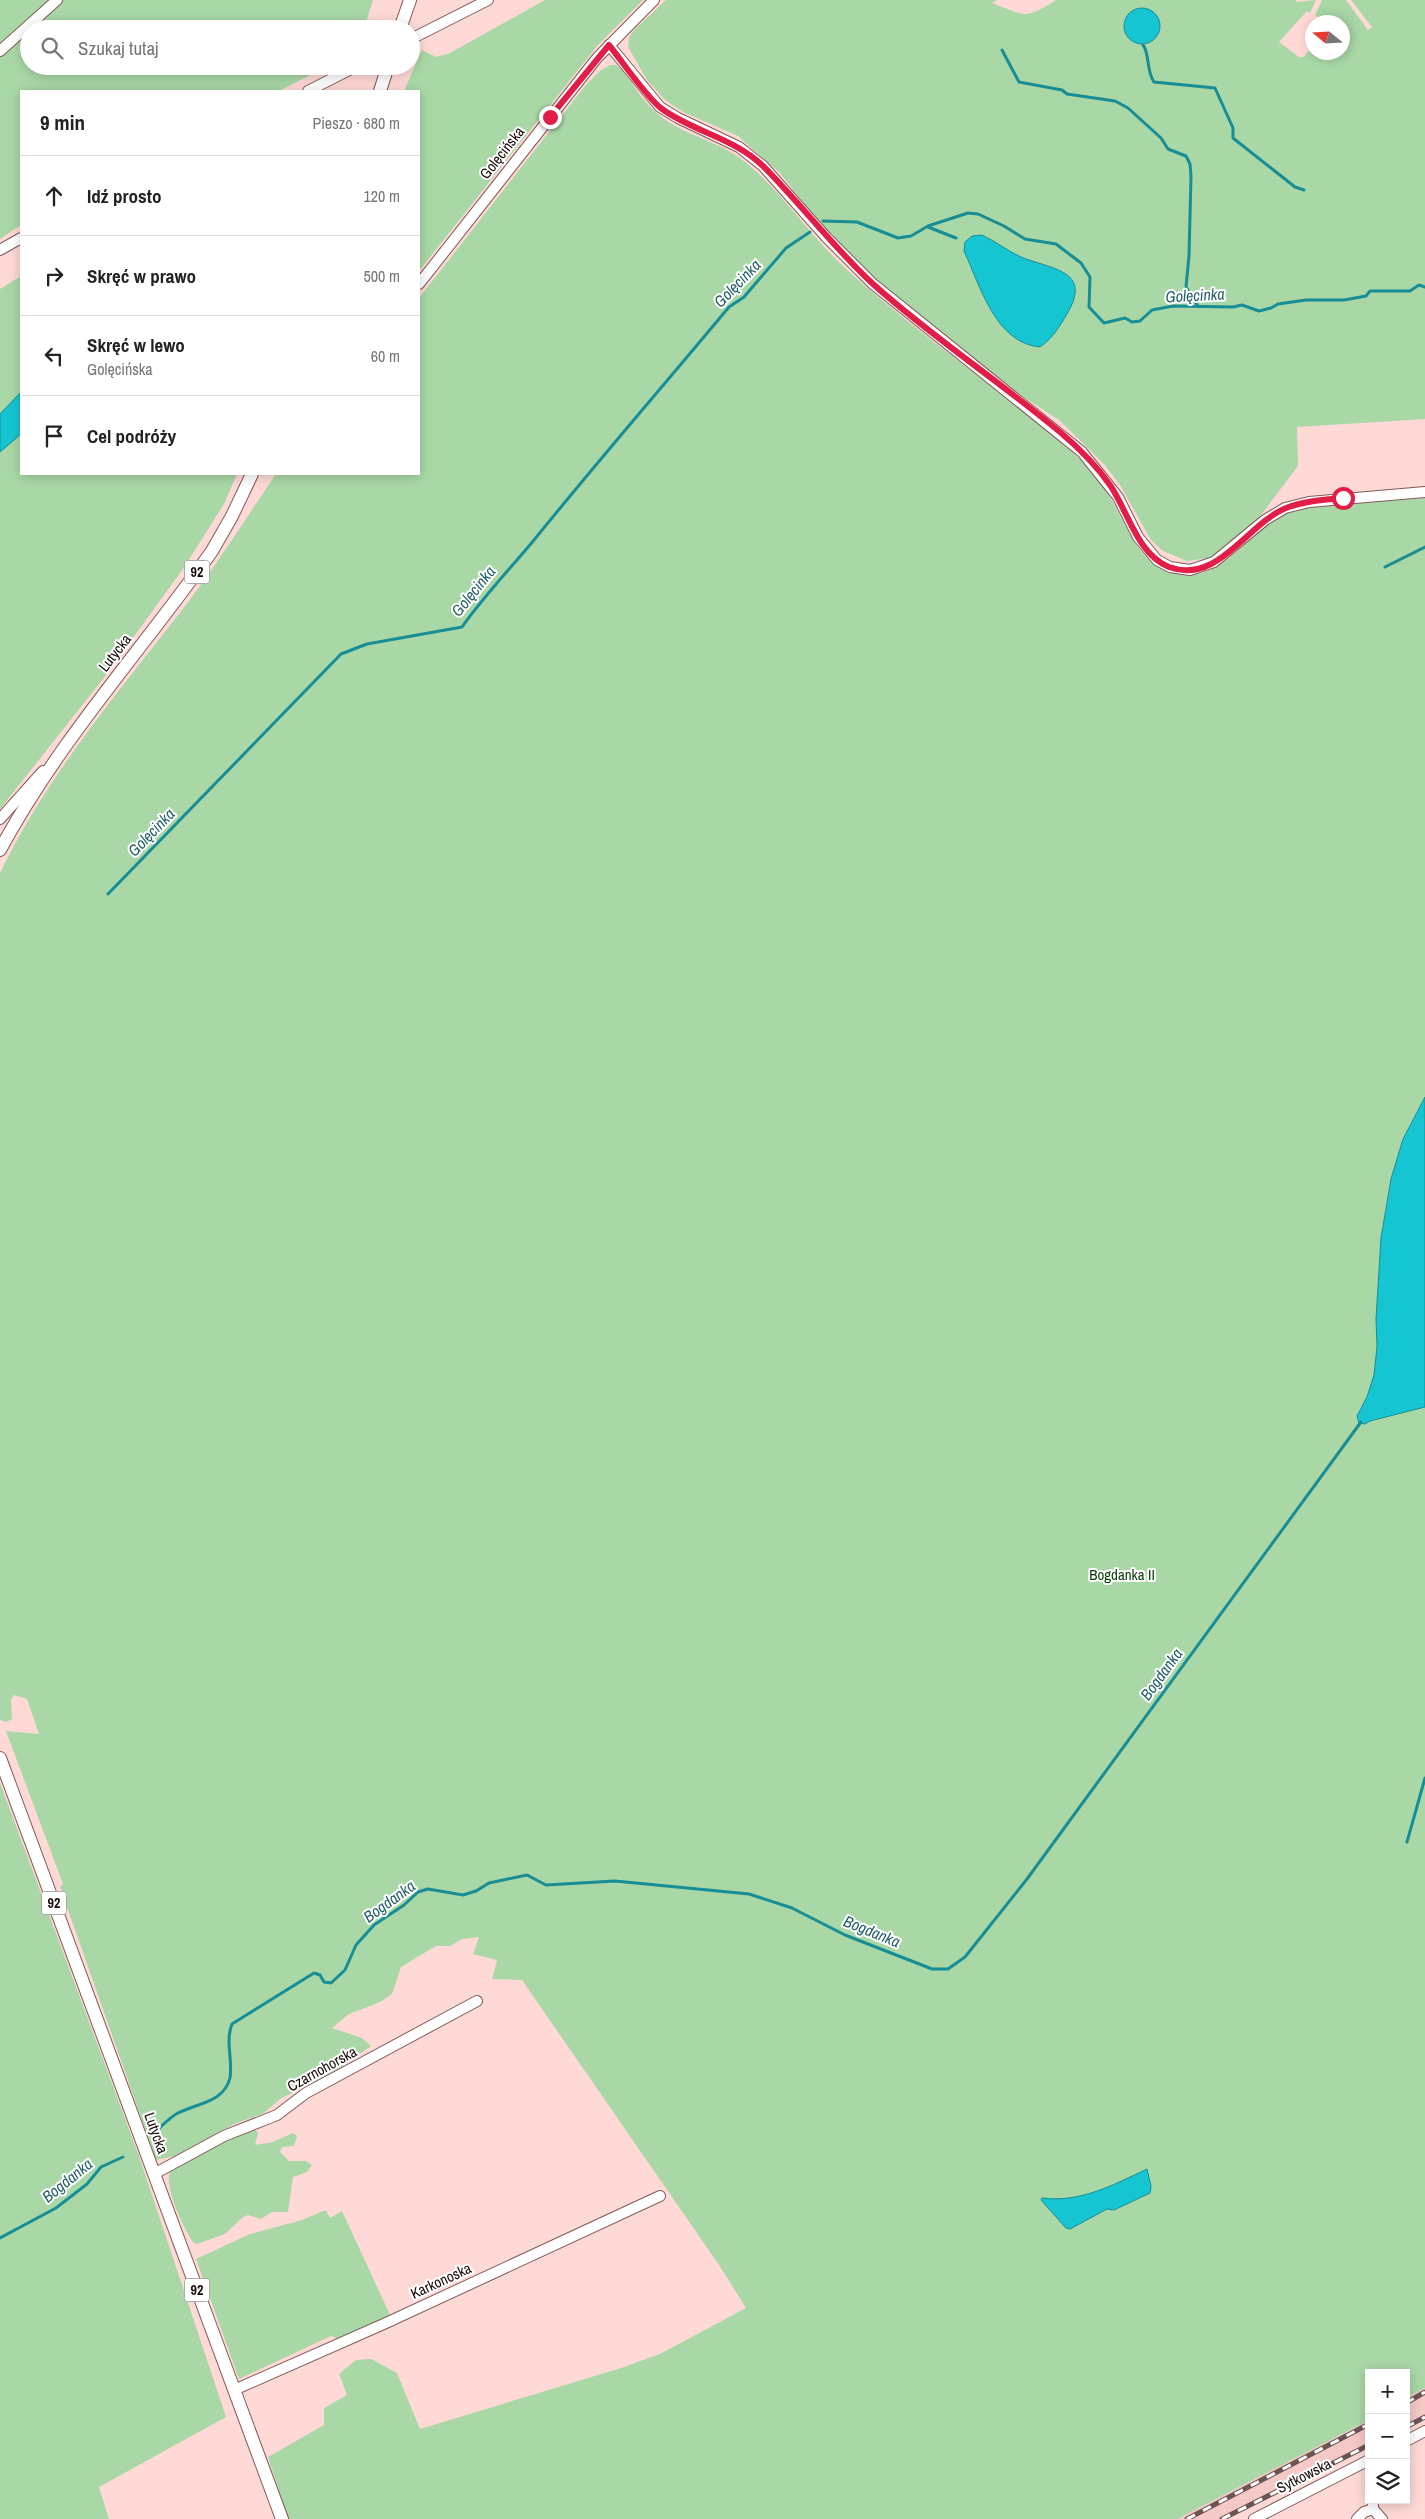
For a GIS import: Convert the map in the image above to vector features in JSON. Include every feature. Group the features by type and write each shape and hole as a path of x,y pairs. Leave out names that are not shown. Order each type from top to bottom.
{"main road":[{"path":"403,20 410,0"},
{"path":"380,90 385,75"},
{"name":"Lutycka","path":"0,850 29,799 63,748 212,551 232,516 252,475"},
{"name":"Lutycka","path":"0,1758 282,2519"}],"street":[{"path":"35,20 58,0"},
{"path":"420,34 488,0"},
{"name":"Golęcińska","path":"420,283 609,45 654,0"},
{"path":"0,51 20,33"},
{"path":"609,45 660,107 678,118 739,147 763,166 827,238 873,284 1082,452 1118,497 1138,537 1157,560 1170,567 1190,570 1214,562 1265,520 1285,508 1309,502 1425,492"},
{"path":"310,90 340,75"},
{"path":"0,250 20,239"},
{"path":"0,819 63,748"},
{"name":"Czarnohorska","path":"154,2174 224,2136 276,2115 306,2093 477,2001"},
{"name":"Karkonoska","path":"234,2390 386,2323 660,2196"},
{"path":"1410,2439 1425,2431"},
{"name":"Sytkowska","path":"1254,2519 1365,2466"},
{"path":"1357,2519 1373,2504 1382,2519"}],"shaded area":[{"path":"1425,2388 1425,2419 1410,2426 1410,2414 1410,2396"},
{"path":"1365,2422 1365,2449 1225,2519 1177,2519"}],"green space":[{"path":"0,0 373,0 367,20 20,20 20,75 310,75 281,90 20,90 20,226 0,239"},
{"path":"545,0 643,0 597,46 420,270 420,90 404,90 411,75 420,75 420,55 422,50 436,57 450,53"},
{"path":"666,0 997,0 992,3 1025,14 1038,11 1056,0 1295,0 1297,2 1316,0 1310,13 1307,11 1279,42 1299,57 1305,56 1305,60 1350,60 1350,15 1315,15 1322,0 1346,0 1368,30 1372,27 1351,0 1425,0 1425,419 1297,427 1298,466 1261,515 1222,550 1209,558 1187,561 1163,551 1151,540 1120,485 1104,464 1059,420 1025,398 873,278 810,211 780,173 738,136 683,112 664,99 647,80 628,47 629,37","holes":["1143,8 1152,12 1157,17 1159,34 1147,44 1132,42 1129,14"]},
{"name":"Bogdanka II","path":"610,65 616,65 659,115 679,128 725,149 745,162 772,187 831,255 844,267 921,332 1062,442 1098,480 1134,542 1150,561 1161,568 1173,573 1190,575 1206,572 1232,556 1269,523 1296,509 1332,502 1425,496 1425,1097 1403,1139 1391,1179 1381,1238 1425,1387 1425,2388 1410,2396 1410,2369 1365,2369 1365,2422 1177,2519 288,2519 268,2457 324,2425 324,2408 347,2395 339,2374 356,2360 371,2359 397,2373 420,2429 621,2368 660,2354 746,2308 719,2265 522,1980 492,1979 497,1960 473,1954 479,1937 462,1939 450,1946 436,1946 401,1967 392,1994 380,2002 349,2014 332,2028 362,2038 371,2046 337,2070 280,2099 264,2113 234,2124 179,2155 156,2160 60,1887 63,1884 6,1731 39,1734 27,1699 14,1695 11,1700 12,1719 6,1722 0,1720 0,873 38,804 82,739 192,597 275,475 420,475 420,297 585,86 601,70"},
{"path":"20,277 20,475 237,475 224,504 183,569 103,679 0,809 0,289"},
{"path":"0,1783 139,2156 226,2417 99,2487 109,2519 0,2519"},
{"path":"253,2127 258,2133 255,2145 273,2142 293,2133 297,2136 294,2146 282,2147 280,2152 289,2161 306,2161 312,2165 307,2172 293,2177 288,2212 272,2212 261,2219 248,2215 243,2217 225,2234 197,2244 193,2242 172,2197 169,2178 170,2170 211,2146"},
{"path":"326,2210 330,2218 342,2211 391,2317 338,2339 331,2336 239,2379 196,2259 250,2234 302,2220"}],"water":[{"path":"1142,8 1149,9 1155,13 1159,19 1159,33 1155,39 1149,43 1142,44 1135,43 1129,39 1125,33 1124,26 1125,19 1129,13 1135,9"},
{"path":"982,235 1020,257 1059,270 1068,275 1073,281 1075,290 1067,314 1059,328 1040,347 1024,343 1011,335 1000,324 983,295 964,251 965,242 972,236"},
{"path":"20,393 20,435 0,452 0,414"},
{"path":"1425,1097 1425,1407 1370,1421 1365,1424 1359,1423 1357,1416 1367,1397 1374,1375 1377,1347 1376,1319 1381,1238 1391,1179 1403,1139"},
{"path":"1147,2169 1151,2186 1150,2193 1114,2210 1107,2209 1070,2229 1066,2228 1041,2200 1042,2198 1070,2198 1083,2195 1109,2187"}],"waterway":[{"path":"1143,45 1147,53 1150,73 1154,82 1215,88 1233,128 1233,138 1295,187 1304,190"},
{"path":"1002,50 1019,82 1062,90 1067,94 1115,101 1128,108 1161,138 1168,149 1186,156 1190,164 1191,176 1189,256 1186,287 1198,306"},
{"name":"Golęcinka","path":"823,221 857,222 898,238 911,236 928,226 968,213 978,214 1004,226 1025,239 1056,244 1081,263 1090,277 1089,307 1104,323 1125,318 1132,322 1140,321 1152,310 1173,306 1233,307 1242,305 1259,311 1278,304 1306,300 1344,300 1366,296 1370,291 1410,291 1419,285 1425,287"},
{"path":"928,227 956,238"},
{"name":"Golęcinka","path":"108,894 341,654 367,644 462,627 488,593 729,307 744,297 786,248 810,232"},
{"path":"1385,567 1425,547"},
{"name":"Bogdanka","path":"154,2133 175,2115 209,2101 227,2086 231,2071 229,2037 232,2024 314,1973 320,1975 324,1982 331,1983 345,1970 356,1945 374,1925 404,1905 418,1892 428,1889 463,1895 476,1891 489,1883 527,1875 546,1885 615,1881 749,1894 792,1908 845,1935 932,1969 948,1969 965,1957 1027,1879 1361,1422"},
{"path":"1407,1842 1425,1778"},
{"name":"Bogdanka","path":"0,2238 56,2208 87,2184 101,2167 123,2157"}],"railway":[{"path":"1410,2401 1425,2392"},
{"path":"1410,2425 1425,2417"},
{"path":"1187,2519 1365,2426"},
{"path":"1222,2519 1365,2447"}],"route":[{"path":"550,117 609,45 660,107 678,118 739,147 763,166 827,238 873,284 1030,408 1082,452 1109,483 1138,537 1157,560 1170,567 1190,570 1202,568 1214,562 1246,538 1265,520 1285,508 1309,502 1343,498"}]}
